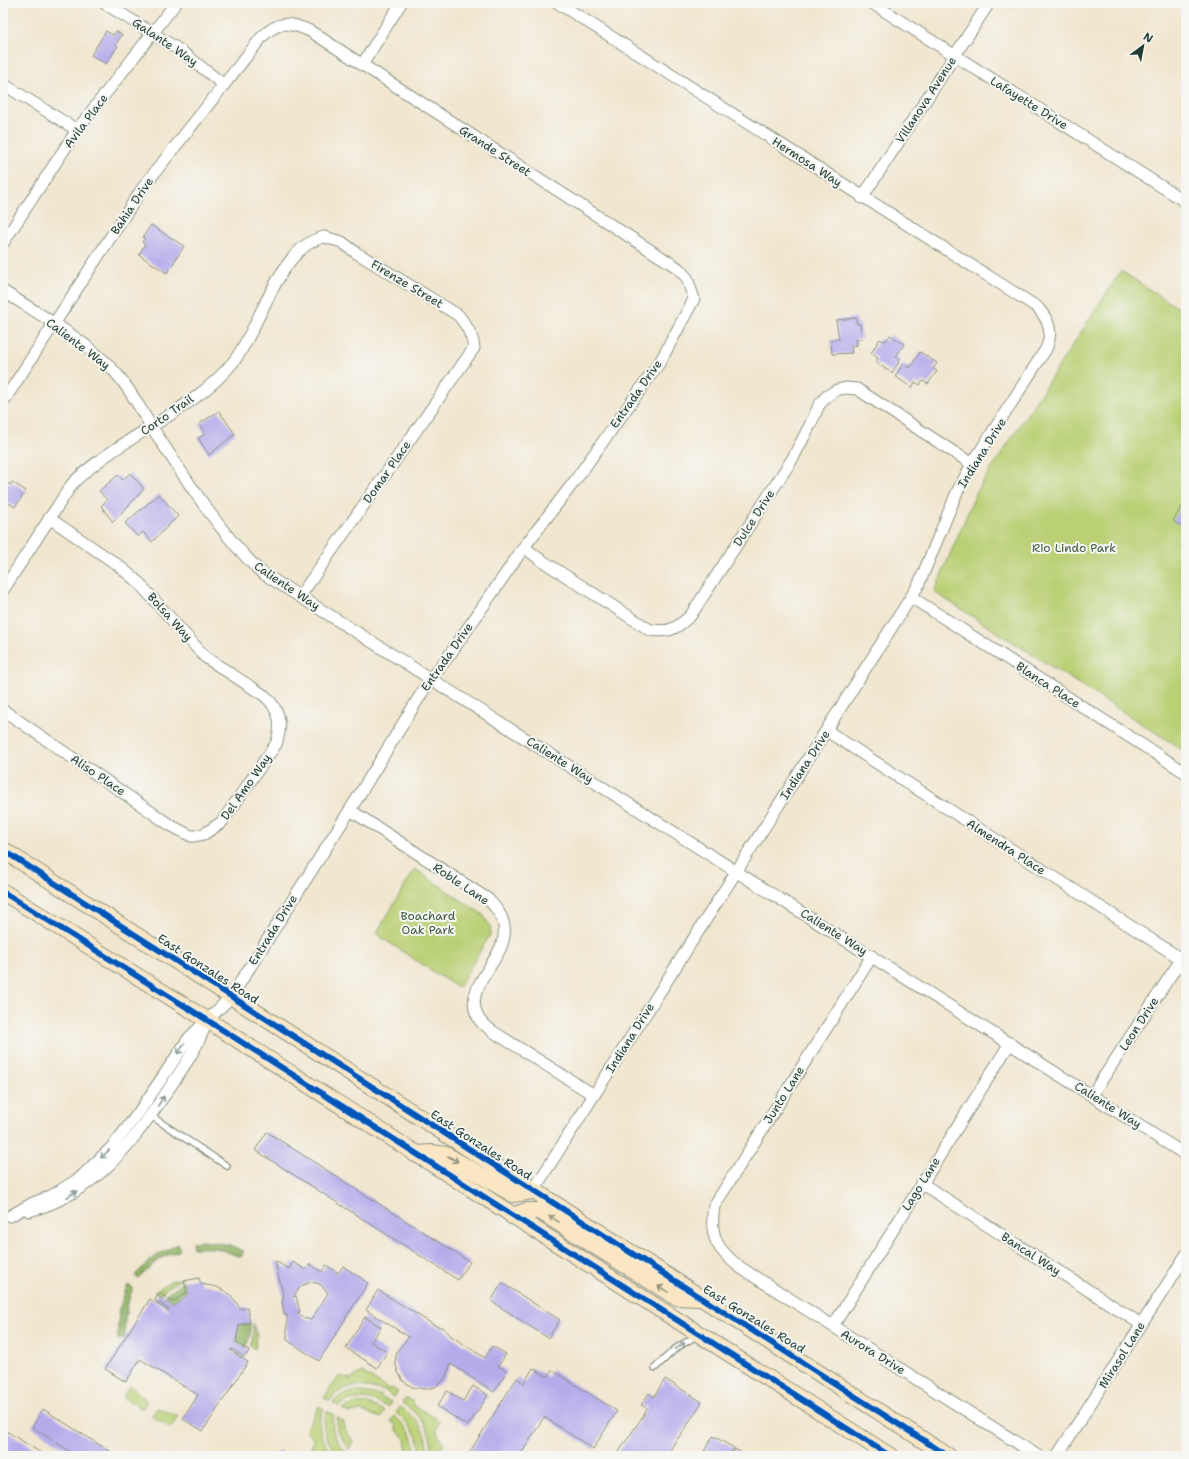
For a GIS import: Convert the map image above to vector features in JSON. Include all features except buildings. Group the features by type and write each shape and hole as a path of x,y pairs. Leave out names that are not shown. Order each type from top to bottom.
{"main road":[{"name":"East Gonzales Road","path":"3,850 230,997 948,1456"},
{"path":"3,892 207,1020 890,1456"},
{"path":"415,1154 432,1153 446,1155 513,1194 533,1191"},
{"path":"512,1216 526,1211 540,1211 676,1297 700,1298"}],"street":[{"name":"Galante Way","path":"104,3 181,51 224,85"},
{"name":"Avila Place","path":"3,243 77,130 176,3"},
{"path":"362,65 402,3"},
{"name":"Hermosa Way","path":"558,3 862,198 1037,307 1045,316 1050,327"},
{"name":"Lafayette Drive","path":"872,3 1186,202"},
{"name":"Villanova Avenue","path":"862,198 989,3"},
{"name":"Grande Street","path":"280,24 289,24 310,31 678,268 687,278 694,299"},
{"name":"Bahia Drive","path":"3,402 55,325 144,186 261,38 270,29 280,24"},
{"path":"3,84 77,130"},
{"name":"Firenze Street","path":"324,237 342,242 355,252 458,315 468,327 473,338 474,348"},
{"name":"Corto Trail","path":"3,590 72,484 85,471 152,427 218,379 234,361 245,343 270,294 293,256 304,246 324,237"},
{"name":"Caliente Way","path":"3,291 95,353 113,370 128,388 152,427 229,539 261,572 1186,1155"},
{"name":"Entrada Drive","path":"6,1216 53,1195 80,1178 113,1146 140,1112 189,1038 230,997 350,810 431,678 448,657 524,546 574,482 660,362 694,299"},
{"name":"Indiana Drive","path":"533,1191 918,586 958,490 972,464 1046,349 1050,339 1050,327"},
{"name":"Domar Place","path":"300,596 474,348"},
{"name":"Dulce Drive","path":"524,546 538,558 650,630 662,632 677,628 691,615 793,458 812,422 819,405 832,392 846,388 857,389 972,464"},
{"name":"Bolsa Way","path":"50,518 118,565 134,578 205,657 272,702 278,713 280,723"},
{"name":"Blanca Place","path":"911,597 1186,773"},
{"name":"Aliso Place","path":"3,710 87,766 170,825 191,836 195,836"},
{"name":"Del Amo Way","path":"195,836 213,829 222,822 230,812 276,744 280,723"},
{"name":"Almendra Place","path":"827,731 1184,958"},
{"name":"Roble Lane","path":"350,810 488,900 501,917 505,934 502,946 478,986 475,1008 479,1019 492,1031 594,1095"},
{"name":"Junto Lane","path":"714,1239 711,1222 714,1206 872,956"},
{"name":"Leon Drive","path":"1092,1095 1184,958"},
{"name":"Entrada Drive","path":"6,1216 44,1207 64,1199 91,1182 124,1150 151,1116 199,1043 207,1020"},
{"name":"Lago Lane","path":"833,1326 921,1183 1010,1043"},
{"name":"Bancal Way","path":"921,1183 1142,1324"},
{"name":"Aurora Drive","path":"714,1239 726,1257 741,1268 1038,1456"},
{"name":"Mirasol Lane","path":"1057,1456 1186,1254"}],"lane":[{"path":"151,1116 227,1166"},
{"path":"655,1368 663,1360 698,1334"}],"green space":[{"name":"Rio Lindo Park","path":"1121,271 1186,313 1186,752 934,592 977,491"},
{"name":"Boachard Oak Park","path":"415,869 483,915 490,926 491,933 458,988 376,934"},
{"path":"204,1241 230,1245 244,1251 241,1257 216,1248 193,1248 192,1242"},
{"path":"178,1244 180,1250 159,1259 138,1279 135,1275 154,1257"},
{"path":"183,1278 160,1294 155,1292 170,1281"},
{"path":"184,1281 187,1292 173,1302 164,1296"},
{"path":"128,1285 133,1288 126,1313 125,1339 118,1340 119,1312 122,1298"},
{"path":"250,1323 250,1337 245,1348 236,1342 239,1325"},
{"path":"253,1323 257,1335 255,1349 250,1346 253,1337"},
{"path":"362,1372 388,1389 392,1388 398,1392 394,1398 384,1390 368,1387 354,1387 341,1391 330,1401 324,1398 339,1376 351,1379"},
{"path":"130,1385 147,1401 142,1409 123,1397"},
{"path":"356,1391 381,1395 380,1397 391,1402 388,1407 363,1399 351,1400 339,1406 333,1403 341,1395"},
{"path":"406,1398 412,1401 413,1405 440,1421 438,1433 444,1443 437,1456 430,1456 431,1440 429,1432 415,1413 402,1403"},
{"path":"355,1403 368,1404 385,1411 381,1418 361,1411 349,1413 342,1409"},
{"path":"319,1406 324,1409 320,1422 321,1434 326,1445 334,1456 318,1456 311,1451 313,1439 306,1429"},
{"path":"400,1407 412,1416 421,1427 426,1441 426,1456 418,1456 420,1455 420,1449 414,1432 396,1413"},
{"path":"157,1408 178,1416 171,1428 152,1416"},
{"path":"327,1411 334,1415 333,1431 340,1445 347,1453 346,1456 338,1455 325,1434 324,1423"},
{"path":"394,1416 402,1423 411,1435 415,1445 413,1454 407,1450 405,1439 395,1428 397,1426 391,1421"},
{"path":"337,1417 344,1422 344,1428 353,1441 349,1449 337,1431"}],"cycle path":[{"path":"3,850 948,1456"},
{"path":"3,892 207,1020 890,1456"}]}
